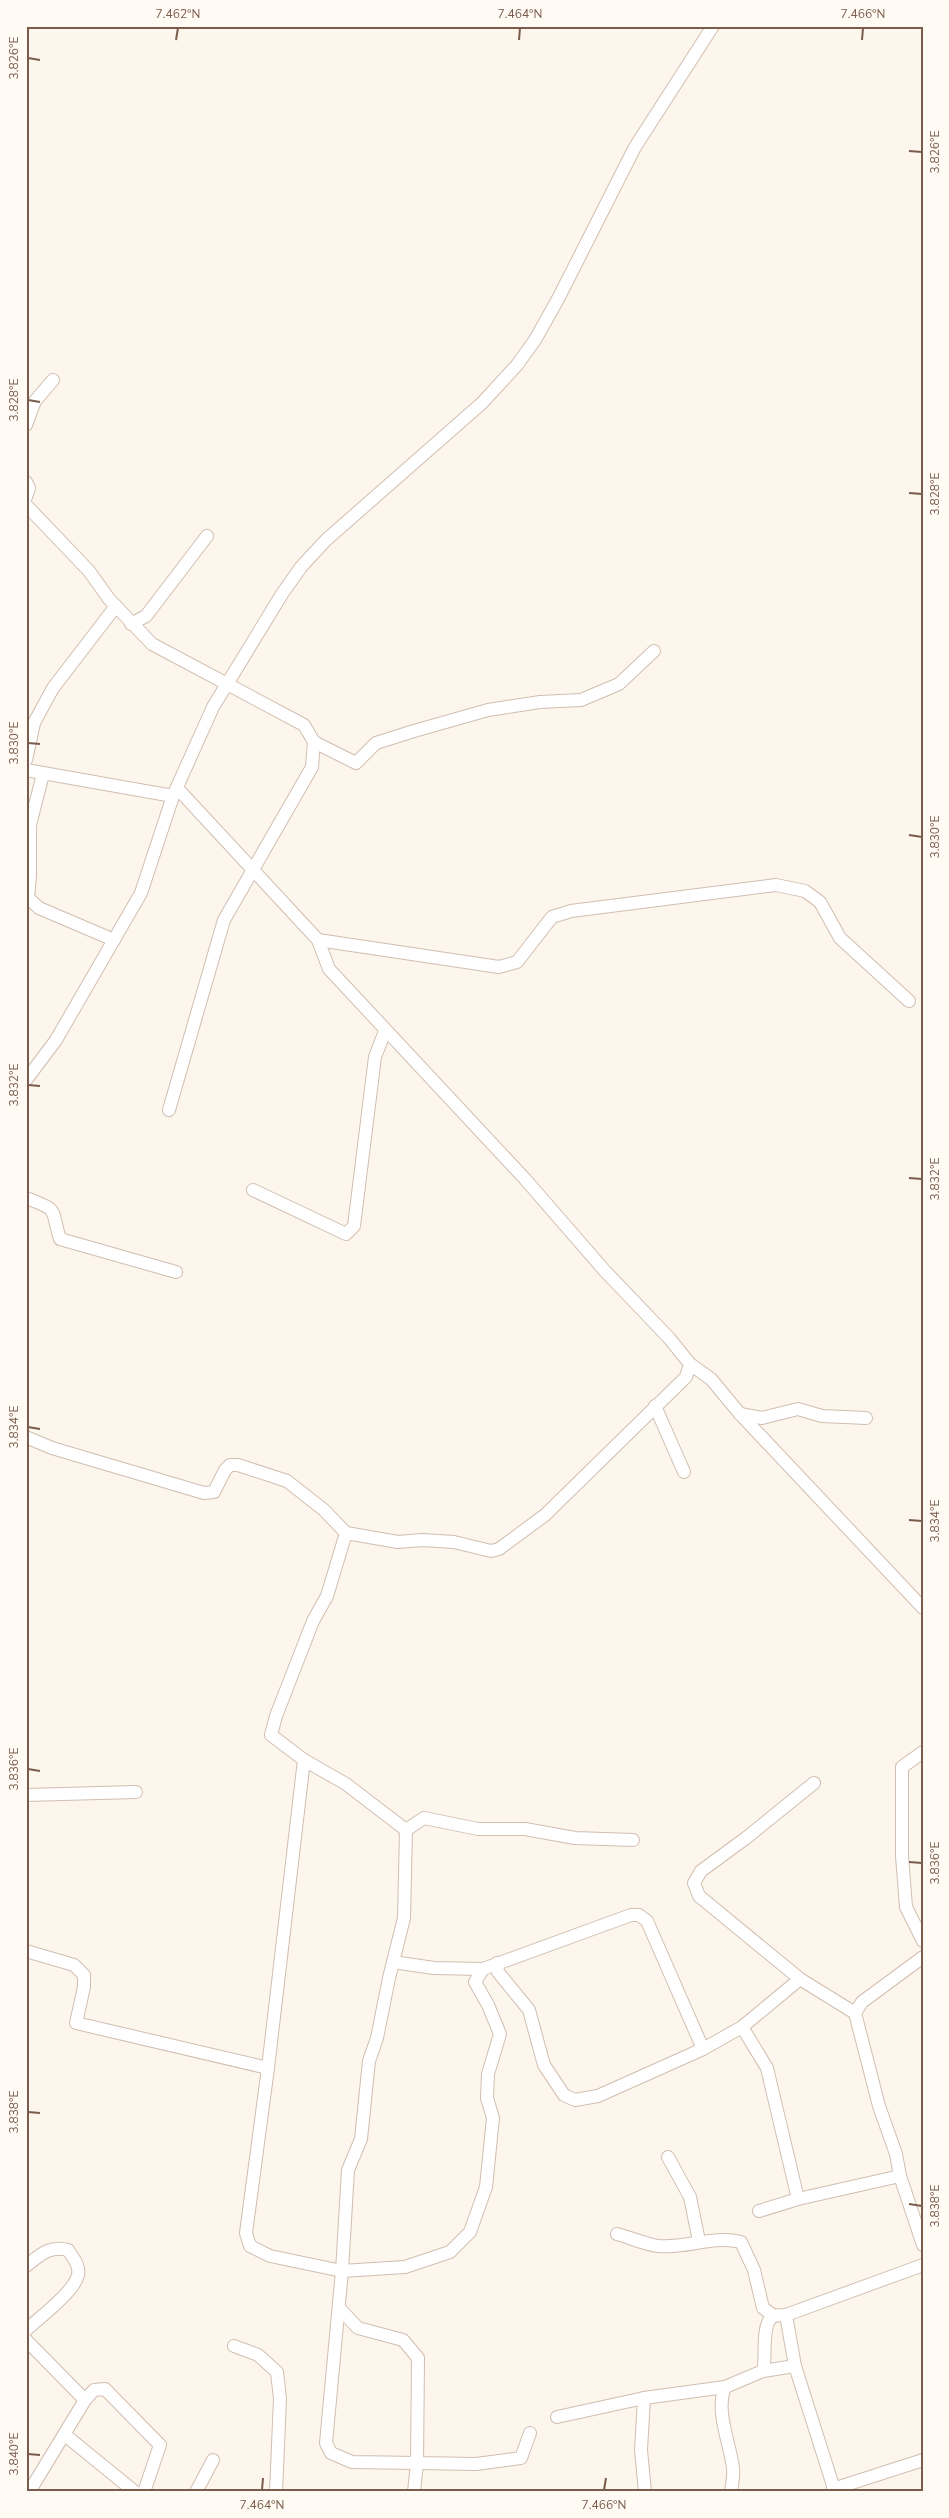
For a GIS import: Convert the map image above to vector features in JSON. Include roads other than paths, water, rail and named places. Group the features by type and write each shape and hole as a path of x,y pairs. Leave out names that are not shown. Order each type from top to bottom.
{"street":[{"path":"26,1080 56,1040 141,892 175,792 213,708 282,594 301,567 354,513 417,462 482,403 517,365 558,299 635,146 713,26"},
{"path":"26,424 35,401 52,380"},
{"path":"26,482 29,488 26,497"},
{"path":"26,505 90,572 131,624 152,644 304,725 314,742 356,763 376,743 488,710 540,702 581,700 618,684 654,651"},
{"path":"131,624 146,616 207,536"},
{"path":"26,760 30,720 116,606"},
{"path":"169,1110 224,920 312,767 314,742"},
{"path":"26,770 175,792 254,870 318,940 329,969 525,1179 604,1270 669,1338 690,1364 712,1379 740,1414 923,1608"},
{"path":"43,774 30,825 30,876 27,899 39,908 114,940"},
{"path":"318,940 500,967 517,962 552,917 571,911 776,885 805,891 820,902 840,938 909,1001"},
{"path":"254,1190 346,1234 354,1226 376,1057 386,1031"},
{"path":"26,1198 51,1207 56,1214 60,1239 176,1272"},
{"path":"26,1437 52,1448 204,1493 214,1492 225,1470 230,1465 238,1465 286,1481 324,1510 346,1533 398,1542 422,1540 454,1542 491,1551 499,1549 546,1515 686,1377 690,1364"},
{"path":"655,1406 684,1472"},
{"path":"740,1414 762,1418 798,1409 828,1416 866,1418"},
{"path":"346,1533 327,1596 313,1621 276,1716 271,1735 304,1760 346,1784 406,1830"},
{"path":"923,1752 902,1767 902,1856 906,1907 923,1941"},
{"path":"304,1760 268,2068 246,2233 250,2246 270,2256 342,2271 405,2266 450,2252 470,2232 486,2187 493,2118 487,2098 488,2074 500,2034 488,2005 475,1982 483,1968"},
{"path":"814,1783 746,1838 701,1871 694,1883 699,1896 800,1980 855,2013 879,2106 896,2154 900,2176 923,2245"},
{"path":"26,1795 136,1792"},
{"path":"406,1830 424,1818 478,1829 525,1829 575,1838 633,1840"},
{"path":"406,1830 404,1918 377,2038 369,2062 361,2139 348,2170 342,2271 326,2443 331,2453 352,2462 476,2464 522,2458 530,2433"},
{"path":"393,1962 434,1968 483,1968 631,1915 639,1915 647,1921 704,2049"},
{"path":"26,1951 74,1965 84,1975 84,1987 76,2023 268,2068"},
{"path":"855,2013 862,2002 923,1957"},
{"path":"497,1963 498,1972 529,2010 544,2065 564,2096 575,2100 598,2096 704,2049 742,2027 800,1980"},
{"path":"742,2027 767,2068 798,2199"},
{"path":"668,2157 690,2197 699,2241"},
{"path":"759,2211 798,2199 900,2176"},
{"path":"617,2234 658,2246 699,2241 733,2240 741,2242 754,2270 763,2308 780,2315"},
{"path":"26,2266 46,2250 57,2247 68,2250 77,2263 78,2274 73,2285 26,2330"},
{"path":"763,2371 766,2330 780,2315 923,2265"},
{"path":"339,2308 358,2328 384,2337 402,2340 418,2358 417,2463 414,2492"},
{"path":"780,2315 834,2490 923,2460"},
{"path":"26,2340 85,2400"},
{"path":"234,2346 258,2355 277,2372 280,2399 276,2492"},
{"path":"557,2417 644,2398 725,2387 763,2371 795,2366"},
{"path":"725,2387 723,2410 734,2470 731,2492"},
{"path":"29,2492 85,2400 94,2390 105,2389 160,2446 144,2492"},
{"path":"644,2398 642,2450 645,2492"},
{"path":"65,2435 136,2492"},
{"path":"196,2492 213,2460"}]}
